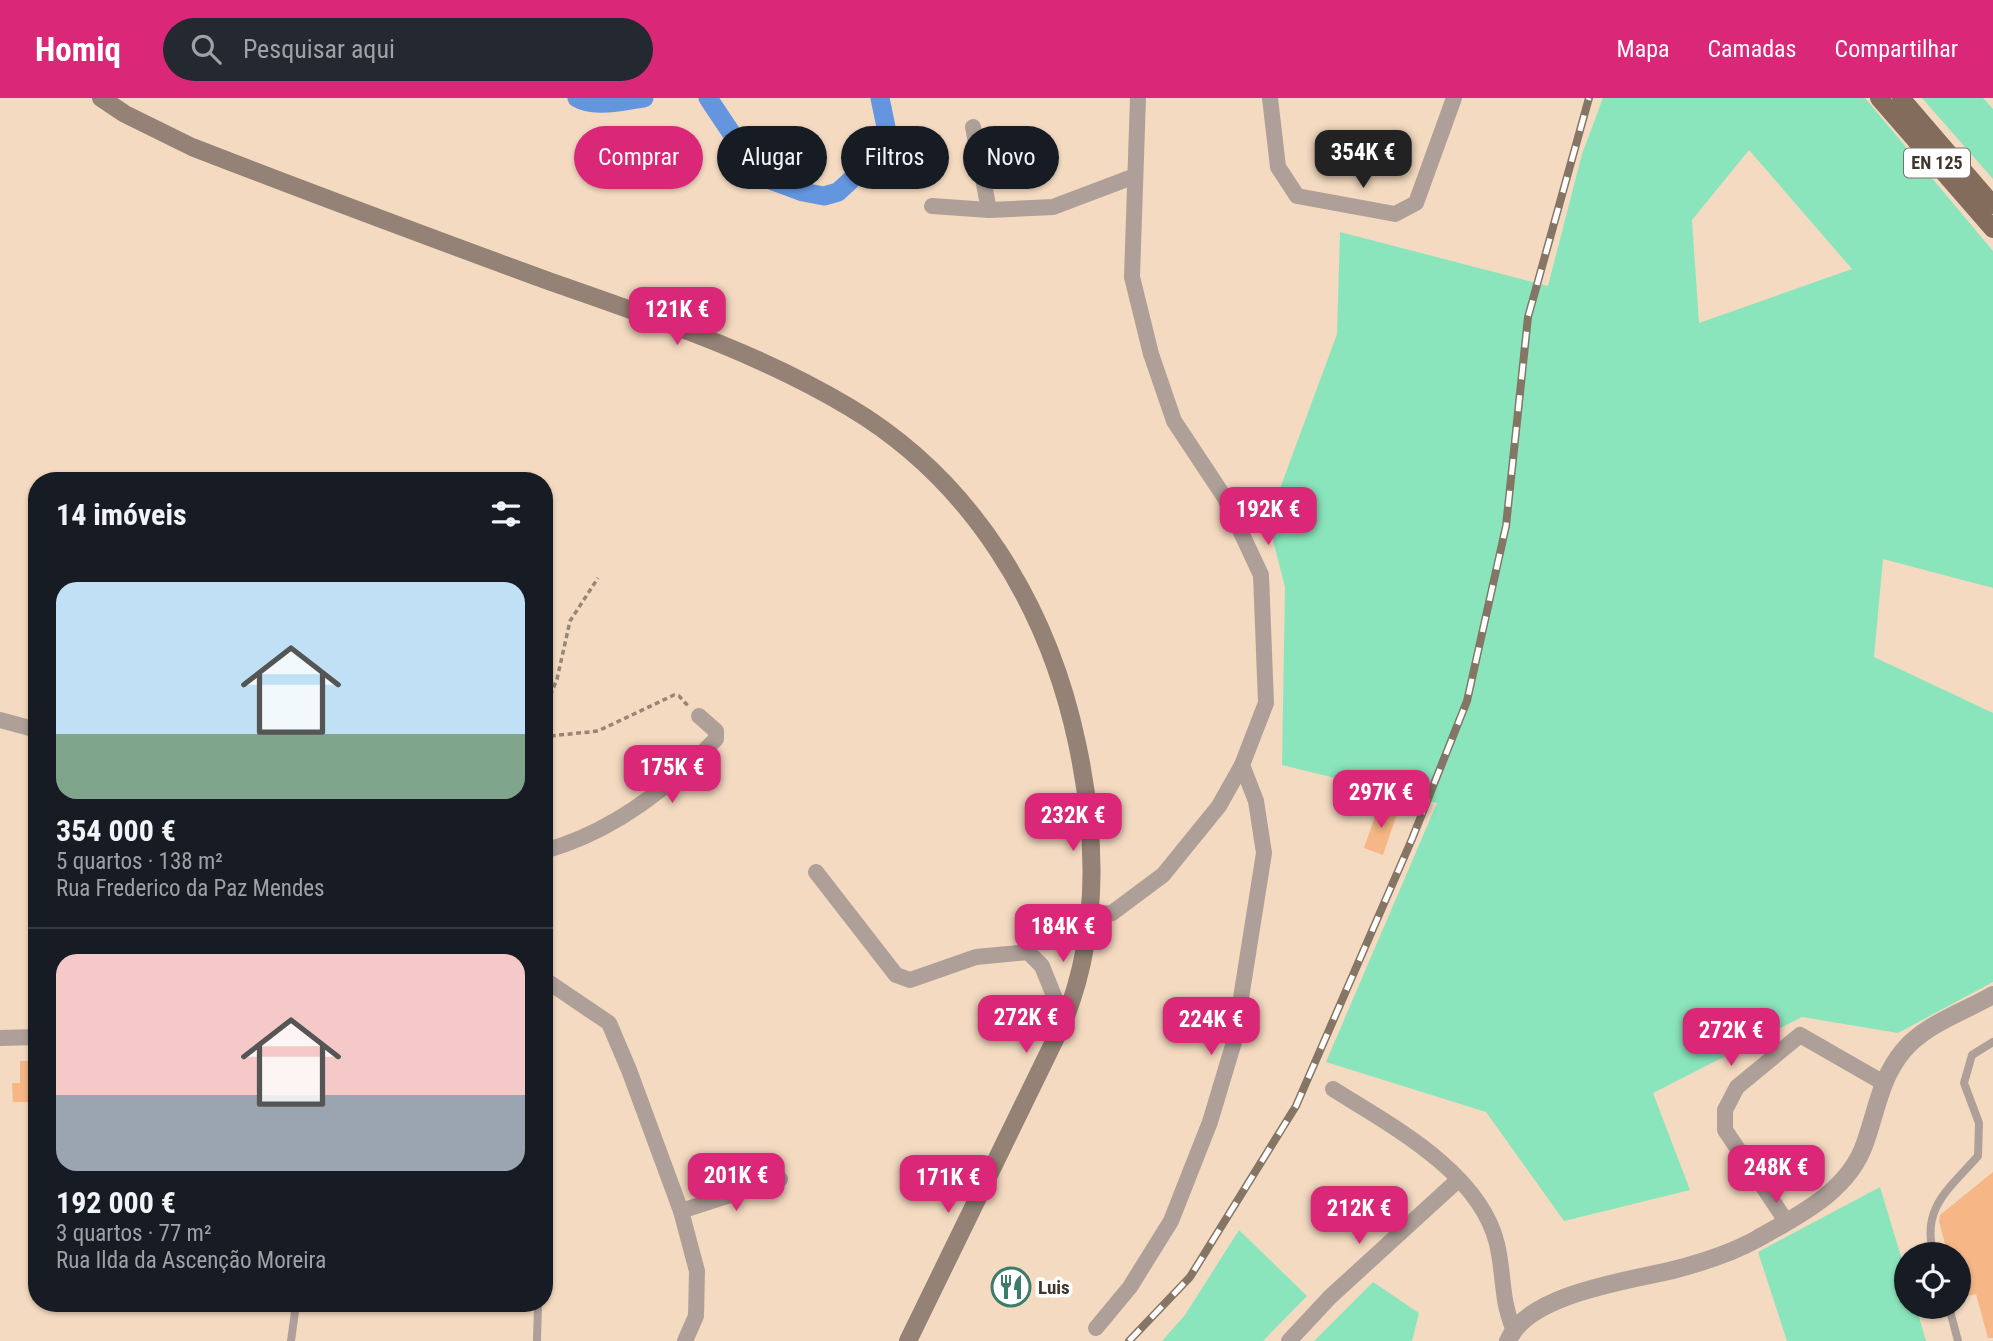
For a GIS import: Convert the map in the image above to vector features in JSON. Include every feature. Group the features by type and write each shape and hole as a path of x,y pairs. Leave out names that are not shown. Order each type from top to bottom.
{"main road":[{"path":"101,98 125,114 191,148 712,340 803,381 853,409 912,453 953,492 991,538 1023,589 1051,650 1073,724 1088,792 1093,860 1089,914 1079,981 1064,1021 908,1341"},
{"name":"EN 125","path":"1879,98 1993,229"},
{"name":"EN 125","path":"1901,98 1993,205"}],"street":[{"path":"1089,914 1112,913 1163,876 1219,806 1242,765 1266,703 1261,575 1225,498 1174,421 1151,354 1132,277 1138,98"},
{"path":"1269,98 1278,167 1297,196 1395,214 1416,203 1454,98"},
{"path":"932,206 989,210 1053,207 1135,176"},
{"path":"985,189 989,210"},
{"path":"553,849 567,845 639,805 678,778 716,739 716,731 699,716"},
{"path":"0,720 28,728"},
{"path":"1096,1328 1130,1287 1171,1221 1210,1122 1234,1042 1264,853 1256,801 1242,765"},
{"path":"816,873 897,975 910,980 976,957 1028,952 1042,966 1064,1021"},
{"path":"553,985 609,1023 629,1070 681,1211 697,1271 696,1317 685,1341"},
{"path":"1333,1089 1428,1149 1458,1180 1482,1211 1497,1243 1504,1307 1511,1334 1554,1302 1589,1288 1675,1269 1725,1253 1818,1202 1848,1176 1865,1145 1882,1082 1904,1049 1930,1028 1993,995"},
{"path":"1786,1221 1725,1130 1725,1110 1737,1087 1800,1035 1882,1082"},
{"path":"0,1038 28,1037"},
{"path":"681,1211 780,1179"},
{"path":"1289,1341 1330,1297 1458,1180"}],"lane":[{"path":"1931,1242 1935,1203 1978,1157 1979,1124 1964,1083 1972,1055 1993,1042"},
{"path":"291,1341 295,1312"},
{"path":"537,1341 538,1312"},
{"path":"1952,1319 1958,1341"}],"path":[{"path":"553,689 570,621 598,578"},
{"path":"553,736 598,731 674,695 680,696 699,716"}],"green space":[{"path":"1603,98 1865,98 1993,251 1993,588 1883,559 1874,657 1993,713 1993,982 1898,1033 1802,1017 1653,1093 1690,1190 1564,1221 1486,1112 1326,1062 1437,803 1282,765 1285,587 1268,521 1337,334 1340,232 1548,286 1582,154","holes":["1749,150 1852,269 1699,323 1692,220"]},
{"path":"1922,98 1983,98 1993,109 1993,179"},
{"path":"1880,1187 1897,1242 1894,1242 1894,1319 1920,1319 1926,1341 1787,1341 1758,1252"},
{"path":"1239,1230 1307,1296 1263,1341 1162,1341 1185,1315"},
{"path":"1373,1282 1419,1313 1412,1341 1314,1341"}],"building":[{"path":"1379,805 1398,811 1383,855 1364,848"},
{"path":"20,1061 28,1061 28,1102 13,1102 12,1083 20,1083"},
{"path":"1993,1172 1993,1338 1988,1338 1976,1294 1971,1295 1971,1242 1945,1242 1940,1215"}],"waterway":[{"path":"577,98 592,103 644,98"},
{"path":"708,98 760,176 803,192 824,196 838,192 880,153 886,127 880,98"}],"railway":[{"path":"1129,1341 1190,1277 1296,1106 1412,839 1467,701 1506,526 1528,317 1589,98"}],"place":[{"name":"Luis","path":"1011,1287"}]}
